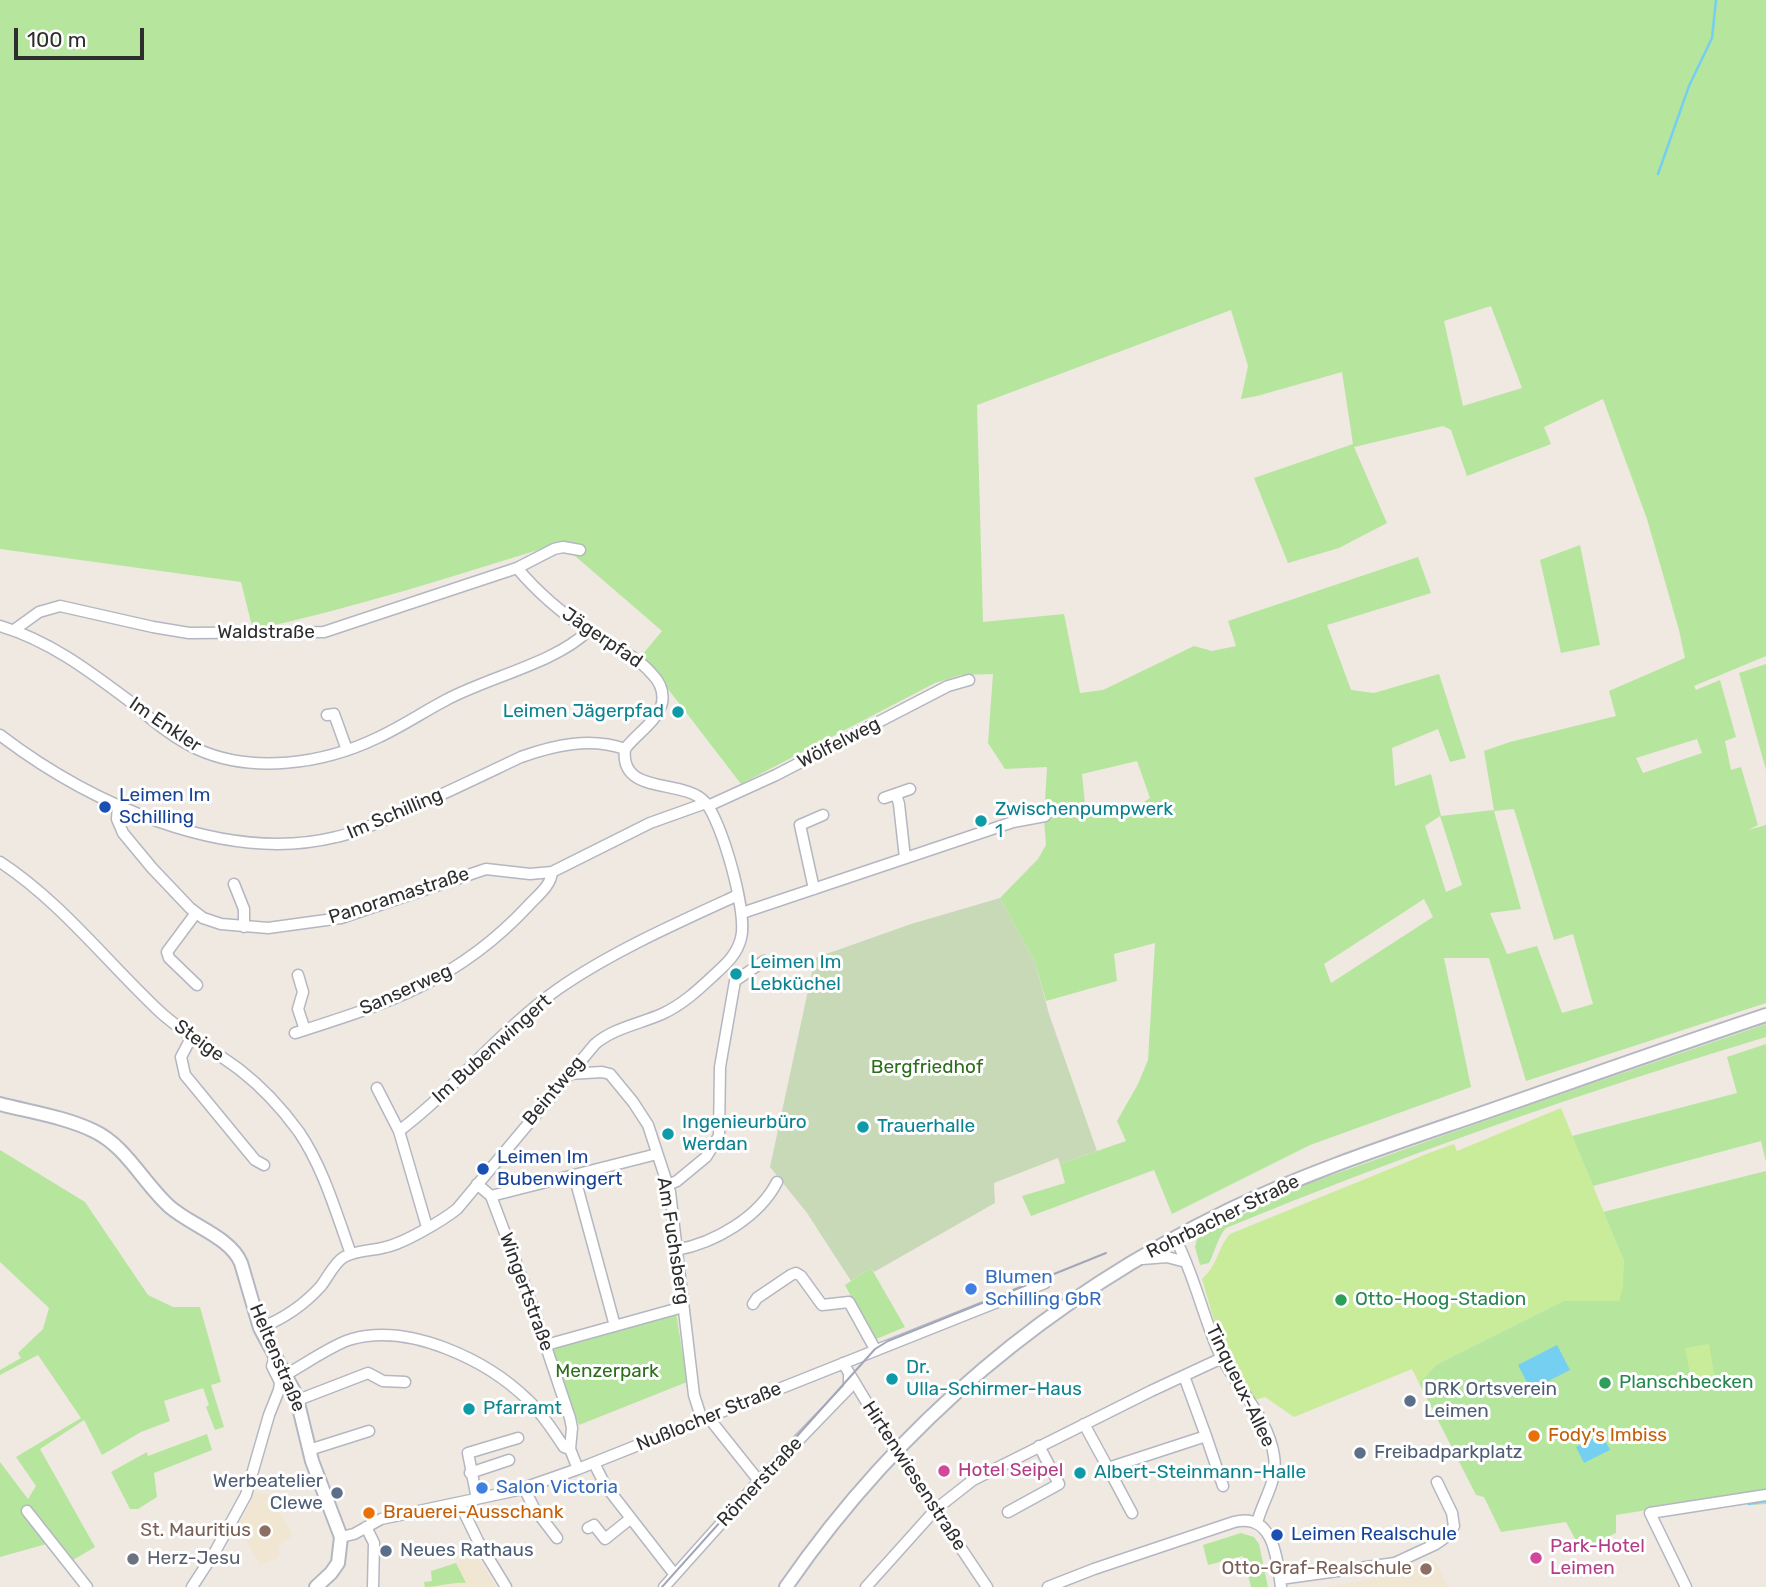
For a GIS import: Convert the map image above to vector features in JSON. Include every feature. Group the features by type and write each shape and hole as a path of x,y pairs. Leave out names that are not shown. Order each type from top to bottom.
{"main road":[{"name":"Rohrbacher Straße","path":"786,1587 832,1524 896,1451 950,1396 1072,1300 1136,1260 1250,1200 1323,1170 1766,1015"},
{"name":"Heltenstraße","path":"0,1104 93,1131 111,1143 171,1208 190,1223 218,1237 233,1250 241,1263 260,1328 298,1400 309,1450 341,1537"},
{"path":"316,1587 338,1563 341,1537"}],"street":[{"path":"517,568 556,549 580,550"},
{"name":"Waldstraße","path":"14,630 39,611 60,606 189,633 324,632 517,568"},
{"name":"Jägerpfad","path":"517,568 548,600 589,631 643,664 653,674 661,688 662,701 657,714 625,749"},
{"name":"Im Enkler","path":"0,626 14,630 74,661 169,732 201,751 236,761 274,763 317,758 347,750 378,737 468,688 559,651 589,631"},
{"name":"Wölfelweg","path":"707,804 783,772 948,686 969,680"},
{"path":"333,712 347,750"},
{"path":"0,735 34,760 118,805"},
{"name":"Im Schilling","path":"118,805 167,824 230,840 261,843 304,842 355,832 533,753 561,745 590,742 625,749"},
{"path":"625,749 627,766 640,780 689,790 707,804"},
{"path":"884,799 910,789"},
{"path":"896,794 900,804 905,858"},
{"name":"Panoramastraße","path":"118,805 117,819 131,845 196,913 211,921 244,927 294,926 341,918 486,869 530,874 552,872 650,823 707,804"},
{"name":"Beintweg","path":"351,1254 388,1247 457,1209 588,1050 602,1038 673,1008 729,962 741,941 742,913 719,830 707,804"},
{"path":"814,889 796,827 822,816"},
{"path":"742,913 1022,820 1045,816"},
{"name":"Steige","path":"0,862 46,896 158,1009 191,1038 243,1072 278,1106 297,1130 317,1165 351,1254"},
{"name":"Sanserweg","path":"298,975 303,992 298,1009 300,1031 390,1001 449,972 493,940 546,887 552,872"},
{"path":"234,884 244,909 244,927"},
{"name":"Im Bubenwingert","path":"399,1131 508,1030 558,989 618,954 738,895"},
{"path":"196,913 167,952 169,958 197,985"},
{"path":"668,1185 675,1183 703,1160 718,1139 720,1067 735,981 764,961"},
{"path":"191,1038 181,1057 185,1075 255,1160 264,1165"},
{"name":"Am Fuchsberg","path":"569,1074 602,1072 612,1076 645,1120 668,1185 694,1395 705,1418"},
{"path":"377,1088 399,1131 428,1227"},
{"path":"477,1184 491,1196 657,1154"},
{"path":"575,1175 615,1326"},
{"path":"676,1251 695,1246 738,1223 760,1205 777,1182"},
{"name":"Wingertstraße","path":"491,1196 546,1345 571,1424 570,1449 578,1469"},
{"name":"Tinqueux-Allee","path":"1175,1238 1222,1358 1261,1420 1272,1446 1275,1458 1273,1483 1257,1523"},
{"path":"260,1328 289,1314 318,1288 340,1260 351,1254"},
{"path":"1136,1260 1167,1257 1186,1262"},
{"path":"753,1304 796,1273 822,1305 849,1302 875,1349"},
{"name":"Nußlocher Straße","path":"341,1537 381,1519 524,1488 578,1469 1045,1283"},
{"path":"546,1345 683,1307"},
{"path":"285,1375 351,1339 392,1335 430,1343 480,1365 507,1381 533,1405 564,1447 570,1449"},
{"path":"192,1587 246,1495 279,1390 279,1382 272,1366 275,1356"},
{"path":"866,1587 936,1509 989,1470 1222,1358"},
{"name":"Hirtenwiesenstraße","path":"843,1363 896,1451 987,1587"},
{"path":"298,1400 368,1373 383,1381 405,1382"},
{"name":"Römerstraße","path":"664,1587 759,1481 849,1388 849,1376"},
{"path":"1184,1376 1223,1486"},
{"path":"705,1418 759,1481"},
{"path":"1084,1424 1132,1513"},
{"path":"309,1450 369,1431"},
{"path":"1108,1468 1206,1436"},
{"path":"477,1499 468,1453 518,1438"},
{"path":"1008,1512 1059,1484 1039,1446"},
{"path":"470,1473 509,1460"},
{"path":"594,1463 605,1485 675,1575"},
{"path":"1048,1587 1234,1522 1248,1520 1264,1528 1271,1538 1280,1583 1385,1565 1436,1544 1446,1537 1454,1526 1452,1513 1437,1482"},
{"path":"524,1488 534,1508 557,1538"},
{"path":"1686,1587 1650,1513 1766,1495"},
{"path":"460,1504 473,1532 506,1587"},
{"path":"27,1511 87,1587"},
{"path":"594,1525 605,1539 630,1519"},
{"path":"366,1527 374,1543 373,1587"}],"shaded area":[{"name":"St. Mauritius","path":"254,1492 270,1495 293,1536 278,1545 279,1555 274,1561 261,1566 237,1525"},
{"path":"475,1552 496,1587 425,1587 424,1582 431,1581 431,1571 456,1563"},
{"name":"Otto-Graf-Realschule","path":"1434,1559 1448,1587 1326,1587 1394,1576"}],"green space":[{"path":"0,0 1766,0 1766,656 1694,686 1696,690 1720,680 1736,737 1725,741 1731,770 1741,767 1758,825 1748,830 1766,825 1766,1003 1526,1081 1489,958 1444,958 1471,1087 1310,1145 1172,1214 1154,1170 1031,1216 1022,1196 1065,1183 1060,1164 1126,1141 1117,1121 1148,1060 1155,943 1114,954 1117,981 1046,1001 1035,962 1000,898 1038,859 1046,845 1044,819 1047,767 1005,769 988,743 993,674 961,675 935,683 741,784 642,655 662,631 560,543 369,601 253,630 241,582 0,549","holes":["1491,306 1522,388 1463,406 1444,321","1231,310 1248,366 1241,399 1342,372 1353,444 1254,478 1288,563 1339,548 1387,523 1354,447 1443,426 1451,430 1467,476 1551,444 1544,427 1603,399 1647,519 1685,658 1609,691 1616,716 1484,751 1494,810 1441,816 1431,774 1395,786 1392,748 1438,729 1450,762 1466,758 1439,674 1374,693 1351,690 1327,625 1431,593 1418,557 1228,621 1236,646 1212,651 1194,646 1103,690 1080,693 1064,614 983,622 977,405","1697,739 1702,753 1643,773 1636,758","1137,761 1150,798 1142,803 1086,814 1082,774","1514,809 1554,940 1573,934 1593,1004 1562,1013 1537,946 1507,954 1490,913 1521,909 1494,811","1440,816 1462,885 1446,892 1425,826","1424,899 1433,917 1331,983 1324,964"]},
{"path":"1580,545 1600,645 1561,653 1540,560"},
{"path":"1766,664 1766,770 1739,673"},
{"name":"Bergfriedhof","path":"1000,898 1035,962 1049,1014 1097,1151 1060,1164 1058,1158 994,1183 995,1203 874,1272 871,1268 851,1281 807,1213 770,1167 815,958 911,924"},
{"path":"1766,1024 1766,1037 1494,1126 1359,1175 1226,1228 1209,1263 1200,1265 1195,1247 1197,1239 1307,1184"},
{"path":"1766,1044 1766,1162 1761,1141 1593,1186 1572,1136 1737,1093 1727,1057"},
{"path":"1561,1108 1624,1261 1623,1287 1619,1301 1563,1301 1437,1364 1419,1383 1412,1369 1294,1417 1265,1397 1255,1400 1223,1351 1202,1279 1212,1267 1230,1234 1429,1153 1454,1144 1457,1151"},
{"path":"0,1150 85,1202 148,1295 173,1307 200,1307 221,1382 211,1385 224,1427 215,1430 206,1407 209,1405 203,1388 164,1401 170,1421 141,1432 102,1455 84,1420 40,1449 95,1547 68,1563 50,1543 0,1557 0,1462 28,1499 36,1486 16,1457 81,1418 38,1355 0,1375 0,1370 21,1358 18,1353 43,1329 49,1308 0,1262"},
{"path":"1766,1171 1766,1504 1753,1505 1753,1493 1616,1515 1616,1533 1581,1550 1566,1522 1501,1532 1484,1497 1476,1495 1419,1383 1437,1364 1563,1301 1619,1301 1624,1261 1603,1212"},
{"path":"871,1268 905,1327 874,1340 845,1285"},
{"name":"Menzerpark","path":"676,1312 687,1382 579,1425 551,1347"},
{"path":"1709,1344 1715,1380 1692,1384 1685,1348"},
{"path":"207,1434 212,1450 154,1473 157,1497 138,1509 130,1509 111,1472 147,1452 148,1456"},
{"path":"1241,1533 1254,1537 1259,1544 1268,1587 1251,1587 1243,1556 1208,1565 1203,1545"},
{"path":"456,1563 466,1583 425,1587 424,1582 432,1581 431,1571"}],"water":[{"path":"1557,1345 1570,1370 1531,1390 1518,1365"},
{"path":"1602,1434 1610,1450 1584,1463 1576,1447"}],"waterway":[{"path":"1658,174 1689,86 1712,38 1716,0"},
{"path":"1749,1504 1766,1501"}],"tram line":[{"path":"662,1587 875,1349 888,1341 1106,1253"}],"place":[{"name":"Leimen Jägerpfad","path":"678,712"},
{"name":"Leimen Im Schilling","path":"105,807"},
{"name":"Zwischenpumpwerk 1","path":"981,821"},
{"name":"Leimen Im Lebküchel","path":"736,974"},
{"name":"Trauerhalle","path":"863,1127"},
{"name":"Ingenieurbüro Werdan","path":"668,1134"},
{"name":"Leimen Im Bubenwingert","path":"483,1169"},
{"name":"Blumen Schilling GbR","path":"971,1289"},
{"name":"Otto-Hoog-Stadion","path":"1341,1300"},
{"name":"Dr. Ulla-Schirmer-Haus","path":"892,1379"},
{"name":"Planschbecken","path":"1605,1383"},
{"name":"DRK Ortsverein Leimen","path":"1410,1401"},
{"name":"Pfarramt","path":"469,1409"},
{"name":"Fody's Imbiss","path":"1534,1436"},
{"name":"Freibadparkplatz","path":"1360,1453"},
{"name":"Hotel Seipel","path":"944,1471"},
{"name":"Albert-Steinmann-Halle","path":"1080,1473"},
{"name":"Salon Victoria","path":"482,1488"},
{"name":"Werbeatelier Clewe","path":"337,1493"},
{"name":"Brauerei-Ausschank","path":"369,1513"},
{"name":"St. Mauritius","path":"265,1531"},
{"name":"Leimen Realschule","path":"1277,1535"},
{"name":"Neues Rathaus","path":"386,1551"},
{"name":"Park-Hotel Leimen","path":"1536,1558"},
{"name":"Herz-Jesu","path":"133,1559"},
{"name":"Otto-Graf-Realschule","path":"1426,1569"}]}
